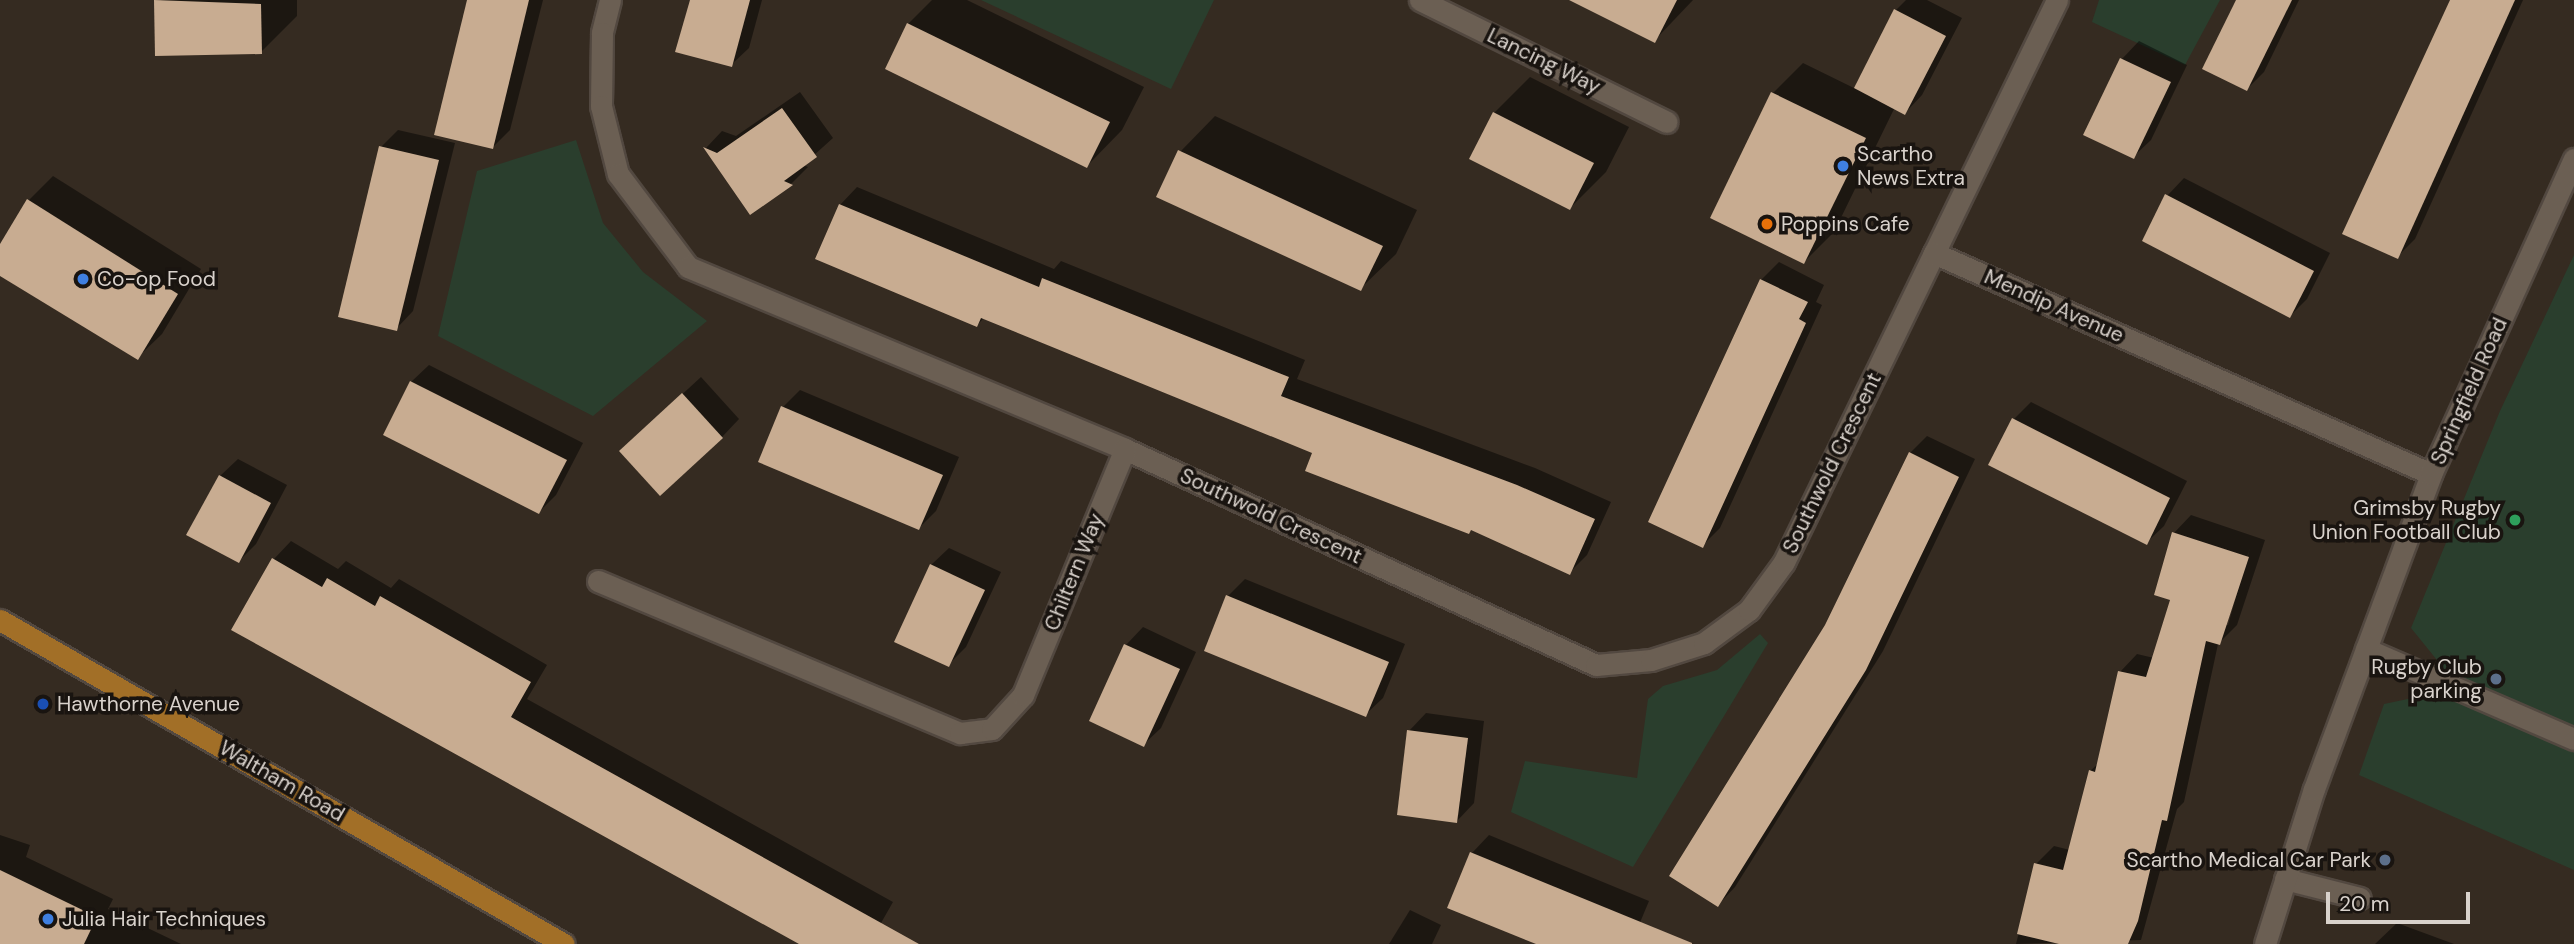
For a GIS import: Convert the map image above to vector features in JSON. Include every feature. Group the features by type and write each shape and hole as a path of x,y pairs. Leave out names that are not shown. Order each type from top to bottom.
{"main road":[{"name":"Waltham Road","path":"0,620 564,944"}],"street":[{"name":"Southwold Crescent","path":"610,0 601,33 601,106 618,174 688,267 1125,449 1596,665 1651,660 1703,643 1749,610 1784,562 1934,253"},
{"name":"Lancing Way","path":"1420,0 1667,122"},
{"path":"1934,253 2057,0"},
{"name":"Springfield Road","path":"2265,944 2285,879 2366,649 2431,474 2574,159"},
{"name":"Mendip Avenue","path":"1934,253 2431,474"},
{"name":"Chiltern Way","path":"598,581 960,733 992,729 1023,695 1125,449"},
{"path":"2366,649 2574,739"},
{"path":"2285,879 2360,898"}],"green space":[{"path":"981,0 1214,0 1171,89"},
{"path":"2099,0 2220,0 2185,65 2092,22"},
{"path":"576,140 603,223 643,272 707,321 593,416 438,336 477,171"},
{"name":"Grimsby Rugby Union Football Club","path":"2574,255 2574,870 2359,775 2384,704 2427,695 2441,665 2411,628 2500,411"},
{"path":"1760,634 1768,643 1633,867 1511,812 1525,761 1637,778 1648,699 1663,686 1717,670"}],"building":[{"path":"154,0 261,4 262,54 155,56"},
{"path":"467,0 529,0 493,149 434,135"},
{"path":"690,0 750,0 732,67 675,52"},
{"path":"1569,0 1677,0 1655,43"},
{"path":"2236,0 2292,0 2247,91 2202,69"},
{"path":"2450,0 2515,0 2398,259 2342,234"},
{"path":"1894,9 1946,36 1905,115 1854,88"},
{"path":"907,23 1110,122 1087,168 885,69"},
{"path":"2120,58 2171,82 2134,159 2083,135"},
{"path":"1771,92 1866,138 1804,264 1710,218"},
{"path":"782,108 817,157 784,181 793,185 750,215 703,147 717,153"},
{"path":"1493,112 1594,163 1570,210 1469,159"},
{"path":"379,146 439,160 397,331 338,317"},
{"path":"1178,150 1383,246 1361,291 1156,197"},
{"path":"2165,194 2314,271 2290,318 2142,241"},
{"path":"27,199 178,294 138,360 0,276 0,244"},
{"path":"839,204 1039,287 1042,278 1289,377 1281,396 1517,485 1595,519 1570,575 1471,530 1469,534 1305,471 1312,453 981,318 977,327 815,259"},
{"path":"1760,279 1808,302 1799,319 1806,323 1703,548 1648,522"},
{"path":"410,381 567,460 539,514 383,435"},
{"path":"682,393 723,438 660,496 619,451"},
{"path":"781,406 943,475 919,530 758,462"},
{"path":"2012,418 2170,498 2147,545 1988,465"},
{"path":"1909,452 1959,477 1866,670 1718,907 1669,876 1825,625"},
{"path":"219,475 271,503 239,563 186,535"},
{"path":"2172,532 2249,557 2220,645 2206,641 2167,821 2162,820 2138,921 2128,944 2059,944 2017,934 2034,863 2063,870 2089,770 2095,772 2118,671 2146,677 2170,600 2154,595"},
{"path":"272,558 322,587 327,578 375,606 380,596 531,682 511,717 919,944 799,944 231,630"},
{"path":"930,564 985,590 949,667 894,642"},
{"path":"1226,595 1389,662 1366,717 1204,651"},
{"path":"1124,644 1180,669 1144,747 1089,721"},
{"path":"1407,730 1468,738 1457,823 1397,815"},
{"path":"1470,852 1692,944 1536,944 1447,908"},
{"path":"0,870 97,917 84,944 0,944"}],"place":[{"name":"Scartho News Extra","path":"1843,166"},
{"name":"Poppins Cafe","path":"1767,224"},
{"name":"Co-op Food","path":"83,279"},
{"name":"Grimsby Rugby Union Football Club","path":"2515,520"},
{"name":"Rugby Club parking","path":"2496,679"},
{"name":"Hawthorne Avenue","path":"43,704"},
{"name":"Scartho Medical Car Park","path":"2385,860"},
{"name":"Julia Hair Techniques","path":"48,919"}]}
